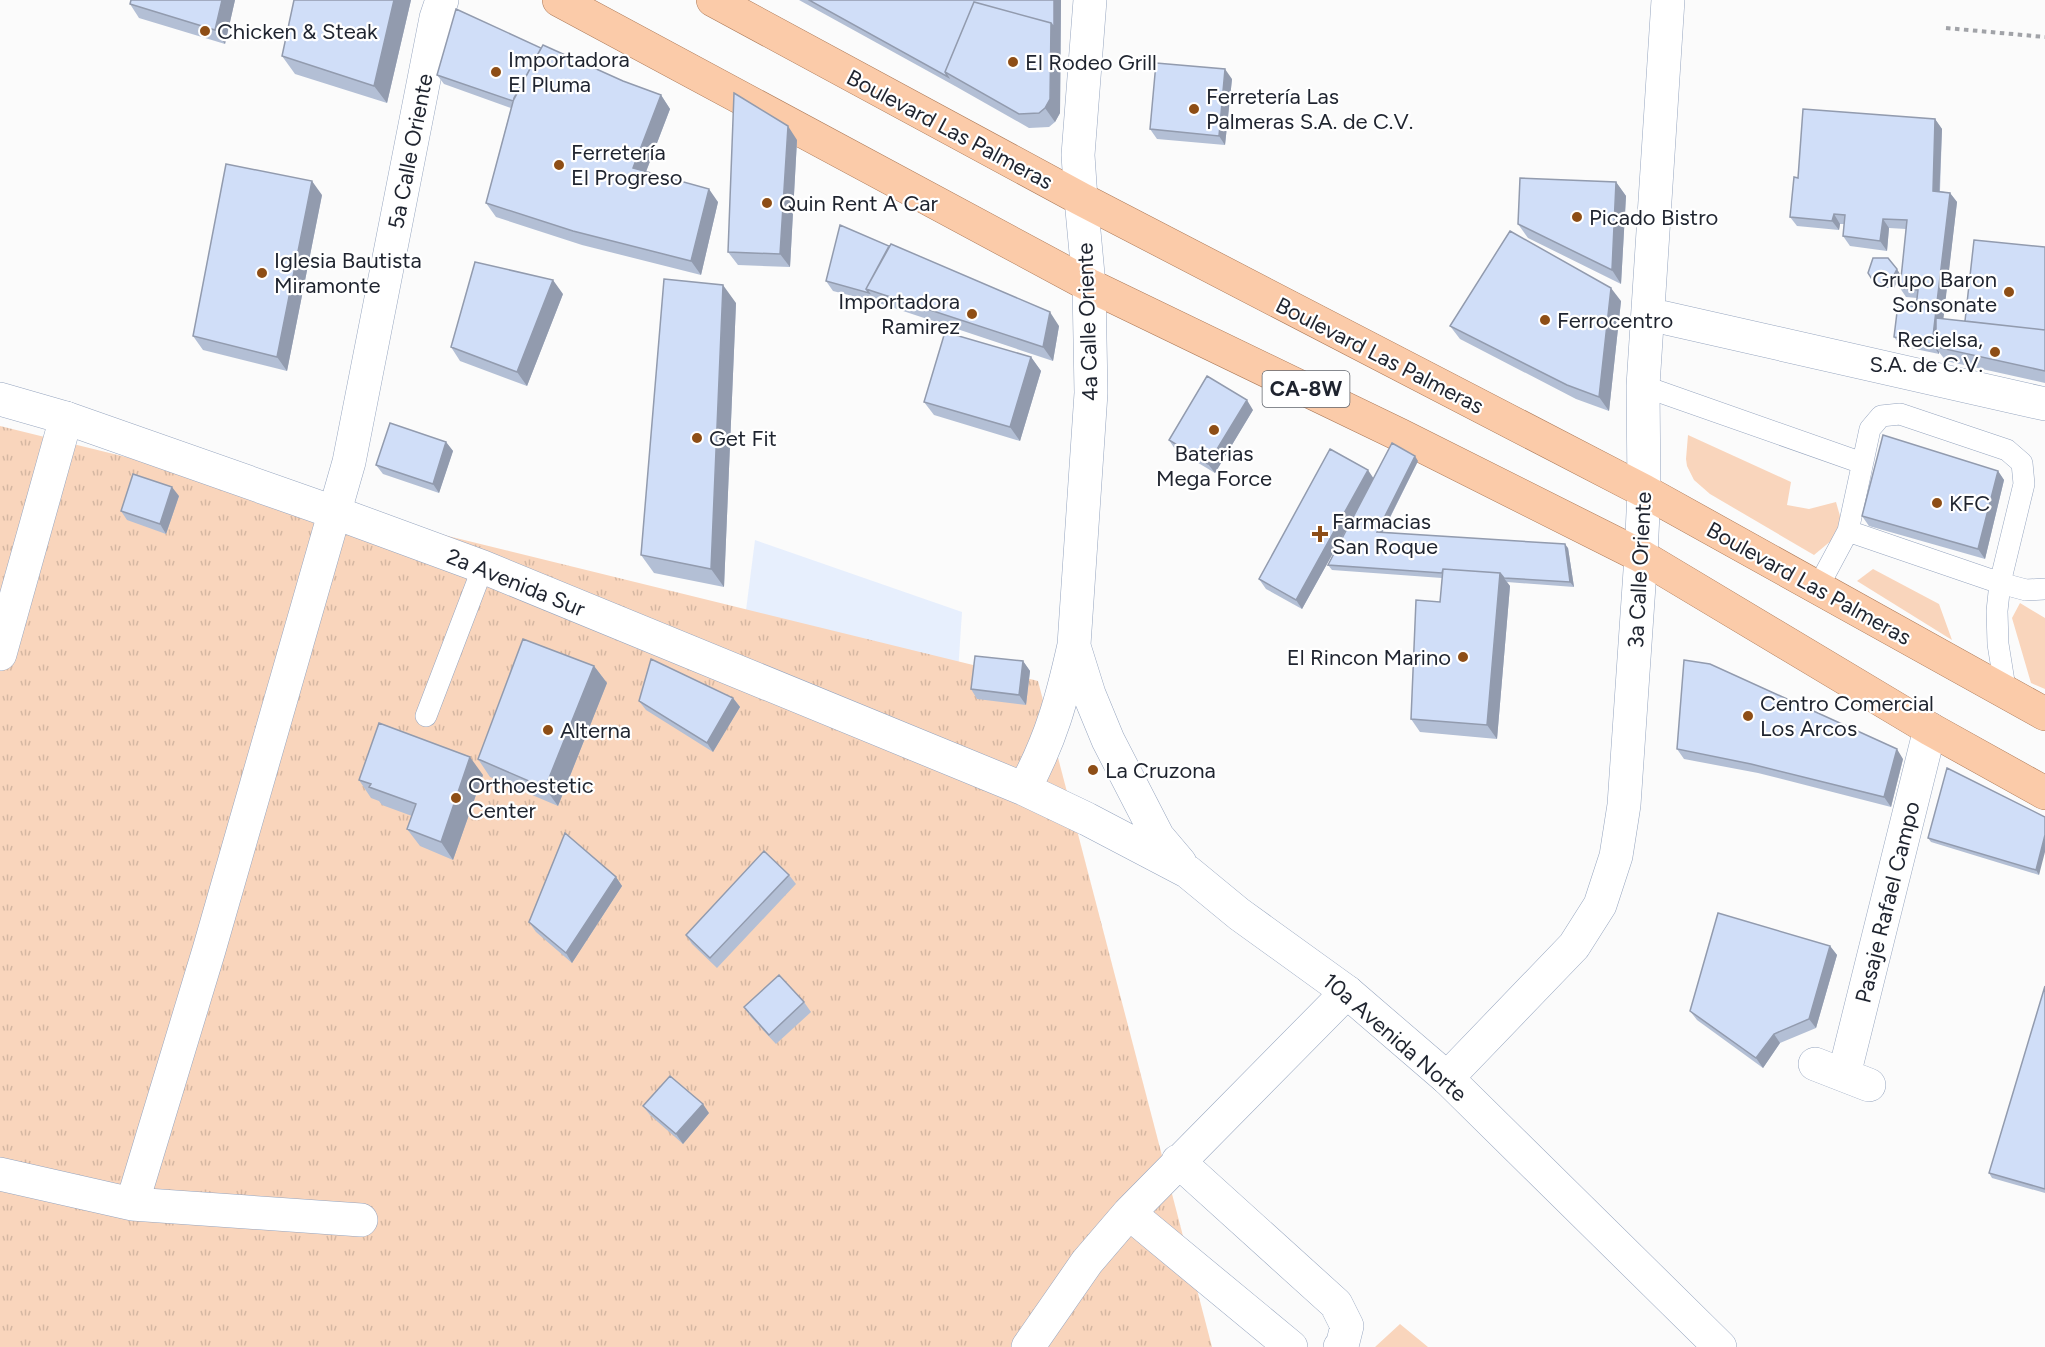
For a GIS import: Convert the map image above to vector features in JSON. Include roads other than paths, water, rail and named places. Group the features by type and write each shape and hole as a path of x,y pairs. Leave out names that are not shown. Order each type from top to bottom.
{"main road":[{"name":"CA-8W","path":"559,0 1089,285 1389,430 1641,556 1930,729 2045,793"},
{"name":"Boulevard Las Palmeras","path":"713,0 1081,200 1644,491 2045,714"}],"street":[{"name":"5a Calle Oriente","path":"132,1203 209,950 350,462 436,18 442,0"},
{"name":"4a Calle Oriente","path":"1024,789 1045,749 1074,645 1091,393 1089,285 1078,155 1090,0"},
{"name":"3a Calle Oriente","path":"1447,1078 1574,946 1600,905 1616,856 1624,805 1641,556 1644,491 1643,386 1668,0"},
{"path":"1648,314 2045,405"},
{"name":"2a Avenida Sur","path":"0,399 66,418 483,567 1024,789"},
{"path":"0,654 66,418"},
{"name":"4a Calle Oriente","path":"1074,645 1089,694 1108,740 1158,837 1188,872"},
{"name":"Pasaje Rafael Campo","path":"1843,1075 1930,729"},
{"name":"10a Avenida Norte","path":"1024,789 1188,872 1239,914 1347,992 1447,1078 1720,1347"},
{"path":"1028,1347 1087,1262 1129,1213 1347,992"},
{"path":"1178,1161 1336,1304 1347,1326 1340,1347"},
{"path":"0,1174 132,1203 361,1221"},
{"path":"1129,1213 1291,1347"}],"lane":[{"path":"1643,386 1862,463"},
{"path":"1818,587 1848,531 1870,429 1881,416 1900,414 2007,450 2022,463 2024,484 2000,583 1997,610 1998,644 2006,693"},
{"path":"1848,531 2000,583 2026,590 2045,589"},
{"path":"426,716 483,567"}],"place":[{"name":"Chicken & Steak","path":"205,31"},
{"name":"El Rodeo Grill","path":"1013,62"},
{"name":"Importadora El Pluma","path":"496,72"},
{"name":"Ferretería Las Palmeras S.A. de C.V.","path":"1194,109"},
{"name":"Ferretería El Progreso","path":"559,165"},
{"name":"Quin Rent A Car","path":"767,203"},
{"name":"Picado Bistro","path":"1577,217"},
{"name":"Iglesia Bautista Miramonte","path":"262,273"},
{"name":"Grupo Baron Sonsonate","path":"2009,292"},
{"name":"Importadora Ramirez","path":"972,314"},
{"name":"Ferrocentro","path":"1545,320"},
{"name":"Recielsa, S.A. de C.V.","path":"1995,352"},
{"name":"Baterias Mega Force","path":"1214,430"},
{"name":"Get Fit","path":"697,438"},
{"name":"KFC","path":"1937,503"},
{"name":"Farmacias San Roque","path":"1320,534"},
{"name":"El Rincon Marino","path":"1463,657"},
{"name":"Centro Comercial Los Arcos","path":"1748,716"},
{"name":"Alterna","path":"548,730"},
{"name":"La Cruzona","path":"1093,770"},
{"name":"Orthoestetic Center","path":"456,798"}]}
